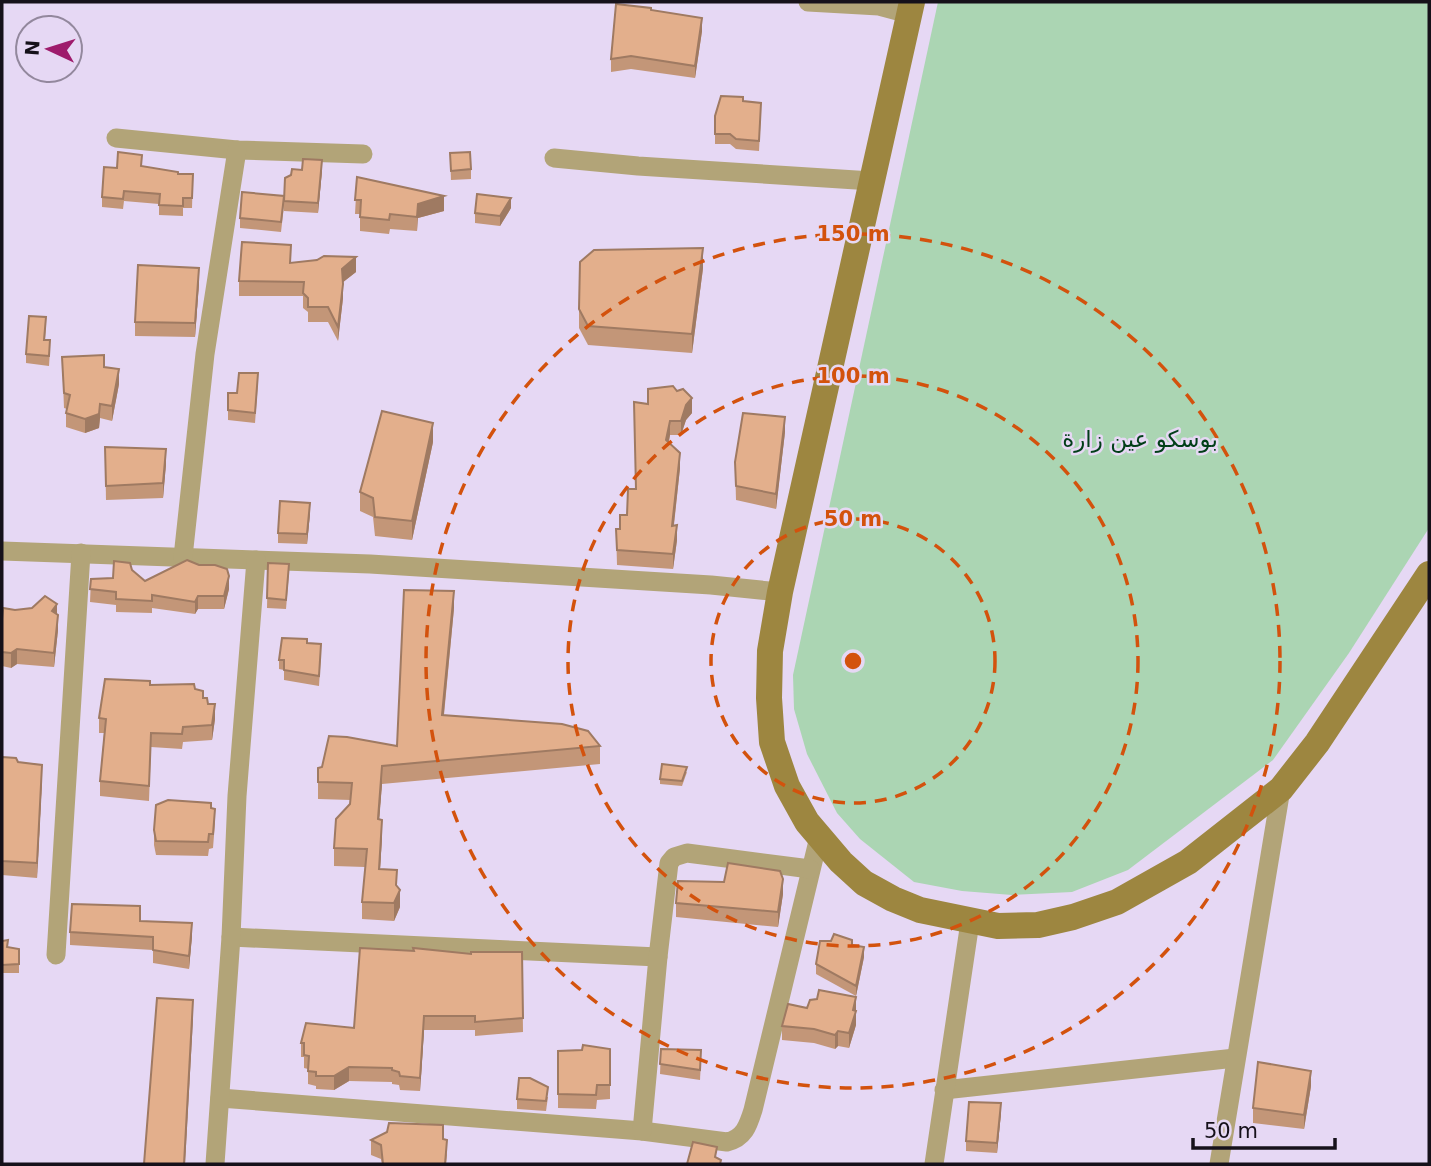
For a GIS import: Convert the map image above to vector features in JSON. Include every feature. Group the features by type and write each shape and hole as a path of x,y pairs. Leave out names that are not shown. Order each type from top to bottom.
{"main road":[{"path":"910,8 780,592 770,650 772,742 787,786 807,822 841,862 864,883 920,910 970,922 998,926 1038,925 1118,902 1188,862 1281,789 1317,743 1429,574"}],"street":[{"path":"807,2 910,8"},
{"path":"116,138 237,150 363,154"},
{"path":"183,557 205,354 237,150"},
{"path":"554,158 872,181"},
{"path":"2,551 256,559 711,585 780,592"},
{"path":"56,955 81,553"},
{"path":"215,1164 231,937 237,796 256,559"},
{"path":"1219,1164 1281,789"},
{"path":"220,1098 642,1131 727,1142 738,1139 747,1128 819,837"},
{"path":"642,1131 669,863 674,857 687,853 810,869"},
{"path":"934,1164 970,922"},
{"path":"231,937 658,957"},
{"path":"944,1090 1235,1058"}],"green space":[{"name":"بوسكو عين زارة","path":"938,2 1429,2 1429,528 1349,653 1273,760 1128,870 1072,892 1012,895 962,891 914,882 860,839 837,813 807,754 794,709 793,675"}],"building":[{"path":"616,4 702,18 695,66 631,56 611,59"},
{"path":"721,96 743,97 743,101 761,103 759,141 736,139 730,134 715,134 715,116"},
{"path":"118,152 142,155 141,166 178,174 193,174 192,198 183,198 183,206 159,205 160,194 124,191 123,199 102,197 104,167 117,168"},
{"path":"470,152 471,169 451,171 450,153"},
{"path":"303,159 322,160 318,203 284,201 285,178 291,175 292,169 302,170"},
{"path":"357,177 444,196 418,204 417,217 390,214 389,220 360,217 361,200 355,200"},
{"path":"242,192 284,196 281,222 240,218"},
{"path":"477,194 511,198 500,216 475,213"},
{"path":"242,242 291,245 290,263 317,260 324,256 356,257 342,269 338,327 328,307 308,307 308,298 303,293 304,282 239,281"},
{"path":"703,248 692,334 588,326 579,309 580,262 594,250"},
{"path":"138,265 199,268 195,323 135,322"},
{"path":"29,316 46,317 44,340 50,340 49,356 26,354"},
{"path":"104,355 104,367 119,369 112,406 100,404 99,414 85,419 66,413 70,395 64,393 62,357"},
{"path":"239,373 258,373 255,413 228,410 228,393 237,393"},
{"path":"673,386 677,391 683,389 692,398 686,405 681,421 670,421 666,440 680,453 672,526 677,525 673,554 617,550 616,529 620,529 620,515 627,515 628,489 636,489 634,402 648,404 648,389"},
{"path":"382,411 433,423 412,521 375,517 373,498 360,492"},
{"path":"743,413 785,417 776,494 736,486 735,462"},
{"path":"105,447 166,449 163,483 106,486"},
{"path":"280,501 310,503 307,534 278,533"},
{"path":"187,560 199,565 215,565 227,569 229,576 224,596 198,596 195,602 152,595 152,601 116,599 116,592 90,589 91,579 113,578 114,561 130,563 132,570 145,581"},
{"path":"268,563 289,564 286,600 267,598"},
{"path":"404,590 454,591 442,715 562,724 588,731 600,746 382,766 378,819 382,820 379,869 397,870 396,885 400,890 394,903 362,902 367,849 334,848 336,819 350,804 352,783 318,782 318,768 322,767 329,736 397,746"},
{"path":"45,596 57,604 52,611 58,615 54,653 17,649 11,653 2,652 3,608 32,608"},
{"path":"282,638 307,639 307,643 321,644 319,676 284,670 284,660 279,660"},
{"path":"105,679 150,681 150,685 194,684 195,689 203,691 203,698 207,698 208,704 215,704 212,725 183,727 182,734 151,733 149,786 100,781 106,719 99,718"},
{"path":"2,757 42,765 37,863 2,861"},
{"path":"662,764 687,767 682,781 660,779"},
{"path":"168,800 211,803 211,808 215,809 213,834 209,834 208,842 156,841 156,805"},
{"path":"728,863 780,871 783,879 778,912 676,903 678,881 724,882"},
{"path":"72,904 140,906 140,921 192,923 189,956 153,950 153,937 70,932"},
{"path":"834,934 852,940 852,945 864,947 856,986 816,964 820,941 831,941"},
{"path":"8,940 7,947 19,949 19,964 2,965 2,941"},
{"path":"360,948 414,951 413,948 471,954 522,952 523,1018 475,1022 475,1016 424,1016 420,1078 400,1076 399,1072 392,1068 349,1067 334,1076 316,1076 316,1072 308,1071 309,1056 304,1055 304,1043 301,1043 306,1023 354,1028"},
{"path":"819,990 856,997 853,1010 856,1011 849,1033 838,1031 835,1035 814,1029 782,1026 788,1004 807,1008 810,1000 817,999"},
{"path":"157,998 193,1000 184,1164 144,1164"},
{"path":"583,1045 610,1049 610,1085 597,1085 596,1095 558,1094 558,1051 582,1050"},
{"path":"661,1049 701,1050 700,1070 660,1064"},
{"path":"1258,1062 1311,1071 1304,1115 1253,1108"},
{"path":"519,1078 530,1078 548,1087 546,1101 517,1099"},
{"path":"969,1102 1001,1103 997,1143 966,1141"},
{"path":"389,1123 443,1125 443,1139 447,1140 445,1164 383,1164 381,1145 371,1140 387,1132"},
{"path":"693,1142 717,1147 715,1157 721,1160 720,1164 687,1164"}]}
